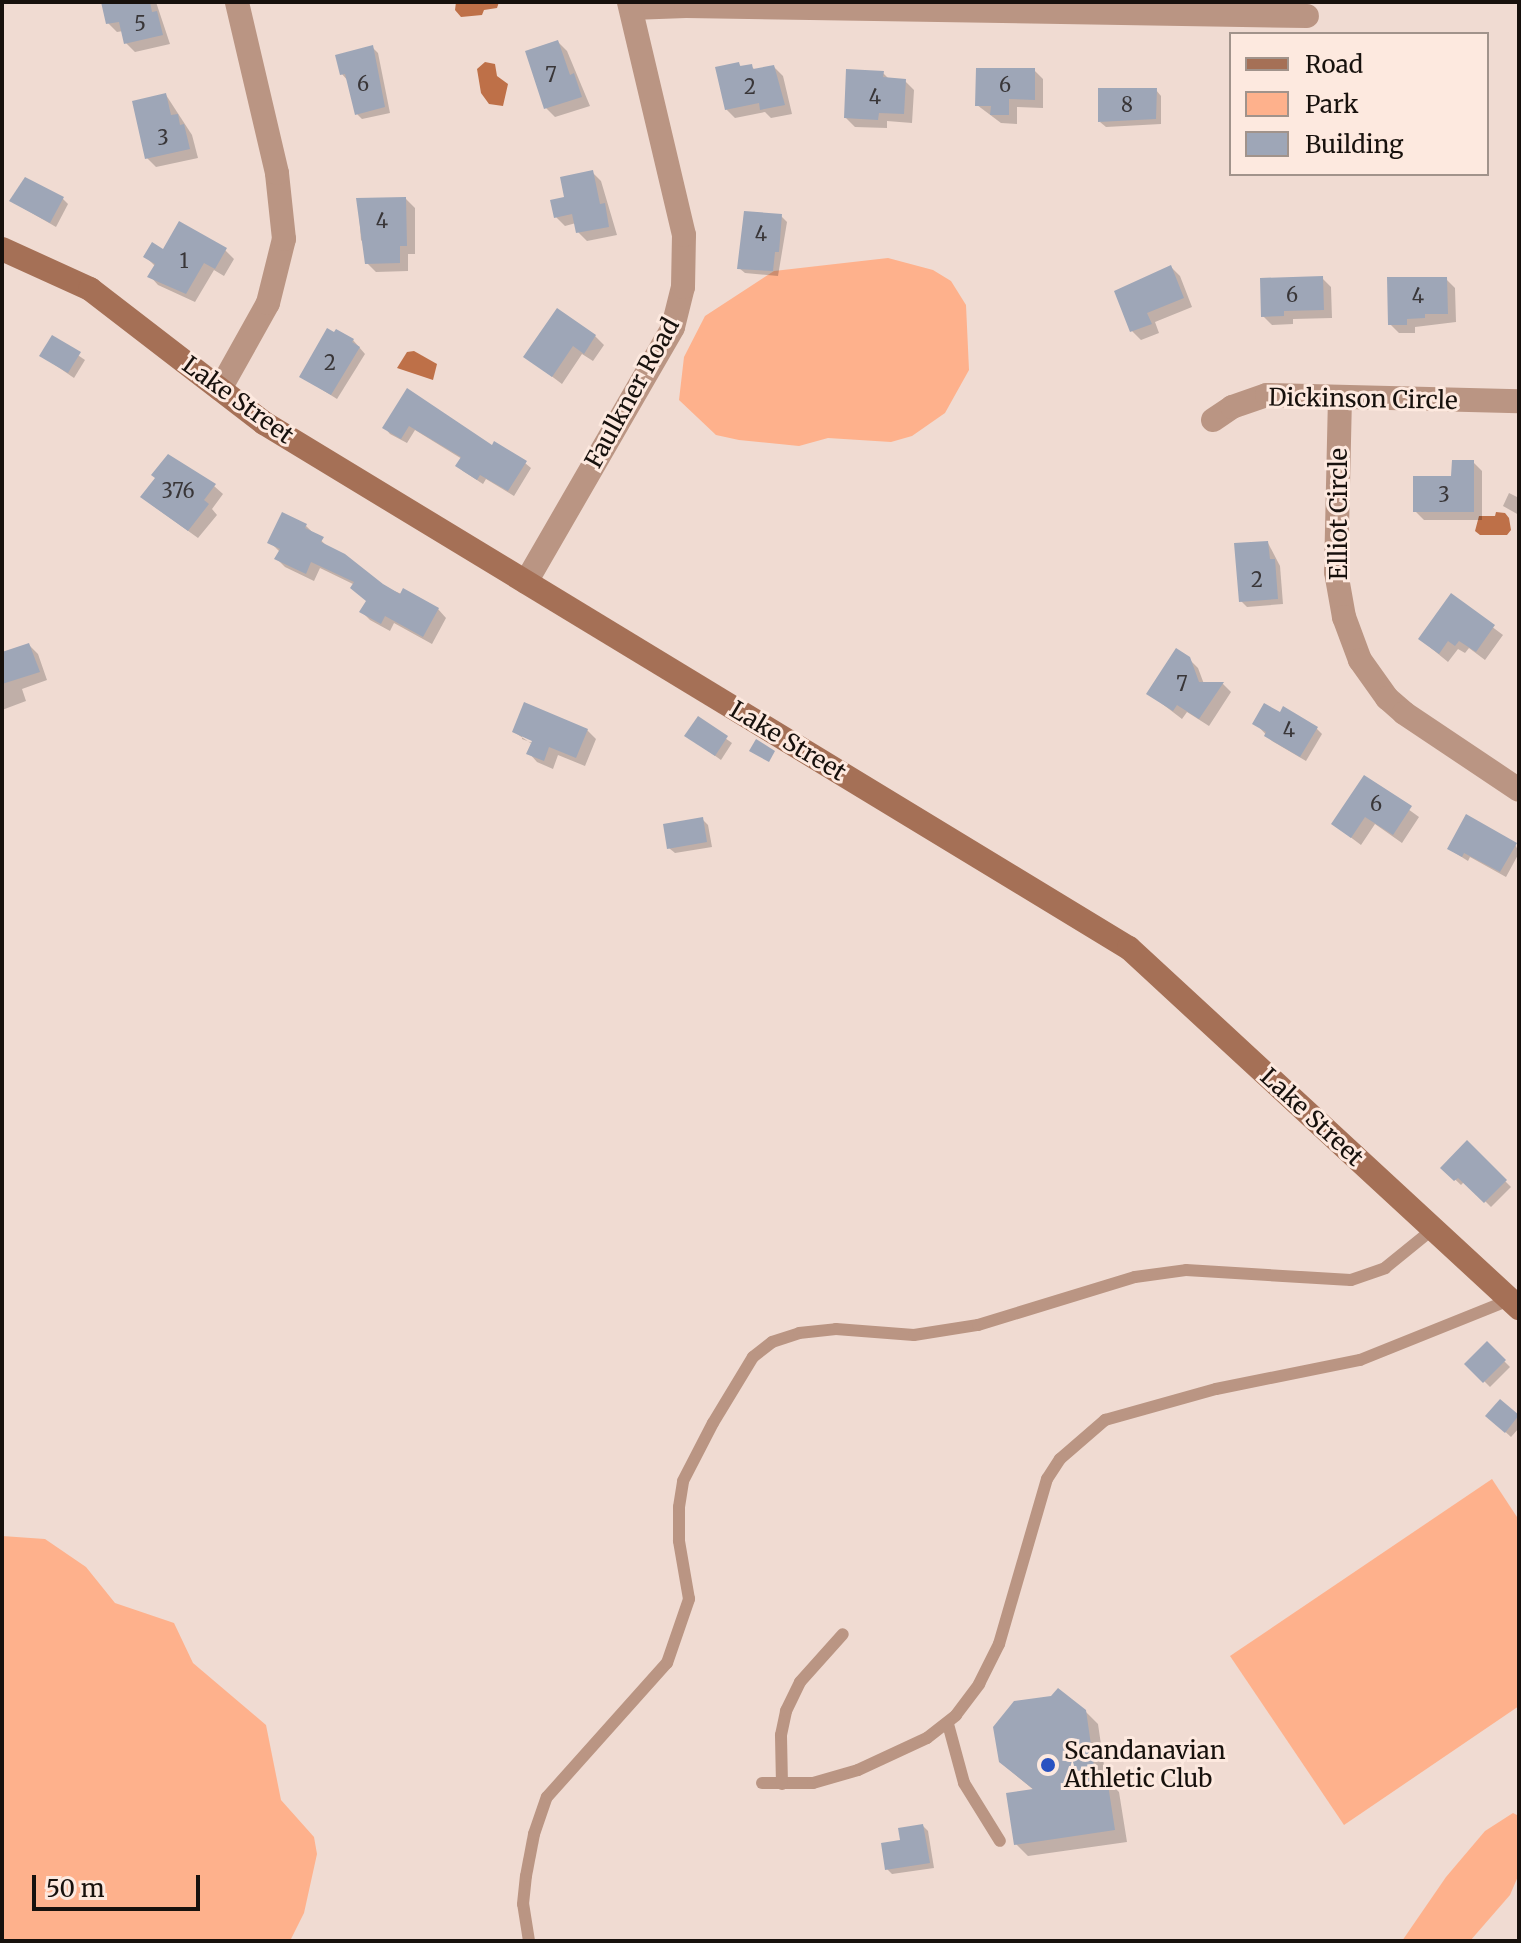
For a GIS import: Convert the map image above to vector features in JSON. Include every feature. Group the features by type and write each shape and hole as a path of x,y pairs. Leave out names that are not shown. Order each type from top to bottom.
{"main road":[{"name":"Lake Street","path":"2,249 90,289 264,423 1129,948 1514,1304"}],"street":[{"path":"220,389 268,303 284,239 277,173 237,2"},
{"path":"630,5 1307,16"},
{"name":"Faulkner Road","path":"526,582 673,327 683,287 684,235 630,5"},
{"name":"Dickinson Circle","path":"1213,420 1232,407 1267,395 1519,401"},
{"name":"Elliot Circle","path":"1340,397 1336,572 1344,617 1360,660 1373,680 1404,713 1519,790"}],"lane":[{"path":"529,1941 523,1904 526,1876 534,1834 547,1797 667,1663 689,1599 679,1541 683,1481 753,1357 772,1342 799,1333 836,1329 914,1335 978,1325 1122,1280 1186,1270 1351,1280 1385,1268 1433,1229"},
{"path":"762,1783 813,1783 858,1770 915,1744 948,1724 979,1684 999,1644 1047,1479 1060,1459 1095,1427 1137,1408 1360,1360 1514,1304"},
{"path":"782,1784 781,1735 786,1711 800,1682 843,1634"},
{"path":"948,1724 964,1783 1000,1841"}],"green space":[{"path":"888,258 933,270 951,281 966,305 969,370 945,413 912,436 891,442 828,438 799,446 739,440 716,435 679,400 684,357 705,316 774,271"},
{"path":"1492,1479 1519,1520 1519,1706 1344,1825 1230,1656"},
{"path":"2,1536 45,1539 86,1567 115,1603 174,1623 193,1663 266,1725 281,1800 314,1837 317,1854 304,1913 290,1941 2,1941"},
{"path":"1513,1813 1519,1816 1519,1874 1510,1895 1470,1941 1402,1941 1446,1877 1485,1831"}],"shaded area":[{"path":"456,2 499,2 497,8 484,10 482,15 461,17 455,10"},
{"path":"485,62 495,64 497,76 508,84 503,106 489,104 481,93 477,69"},
{"path":"414,351 437,364 433,380 397,368 407,352"},
{"path":"1496,512 1505,513 1509,518 1511,530 1507,535 1480,535 1475,531 1479,516 1495,516"}],"building":[{"path":"101,2 150,2 152,12 157,11 163,35 124,44 119,22 106,24"},
{"path":"558,40 570,75 574,73 582,97 544,109 525,51"},
{"path":"373,45 385,107 355,115 345,74 340,75 335,55"},
{"path":"739,62 740,66 752,64 753,69 774,65 785,105 760,110 759,103 725,110 715,67"},
{"path":"976,68 1035,68 1035,100 1009,99 1009,115 990,115 991,106 975,106"},
{"path":"846,69 884,71 883,77 906,79 904,114 879,113 878,120 844,118"},
{"path":"1098,88 1157,88 1156,119 1098,122"},
{"path":"166,93 171,115 178,114 180,125 184,124 190,149 145,159 132,101"},
{"path":"593,170 600,204 605,203 609,227 576,233 572,214 554,218 550,200 564,197 560,177"},
{"path":"25,177 64,197 50,223 9,201"},
{"path":"406,197 407,246 400,246 400,263 365,264 356,198"},
{"path":"744,211 782,214 779,252 775,252 773,271 737,269"},
{"path":"179,221 227,248 215,269 204,263 186,294 147,277 155,264 143,257 152,242 163,249"},
{"path":"1171,265 1184,298 1147,313 1152,324 1130,332 1114,291"},
{"path":"1323,276 1324,310 1284,311 1284,316 1261,317 1260,278"},
{"path":"1387,277 1447,277 1448,314 1425,314 1425,318 1407,319 1407,325 1388,325"},
{"path":"557,308 596,335 584,354 573,346 552,377 523,357"},
{"path":"327,328 334,332 336,329 354,339 352,342 360,347 331,395 299,377"},
{"path":"52,335 81,352 68,373 39,356"},
{"path":"407,388 492,445 494,441 527,461 508,491 480,475 477,480 455,466 461,457 409,426 401,439 382,428"},
{"path":"168,454 216,484 204,500 209,504 188,531 140,497 155,478 151,475"},
{"path":"1452,460 1474,460 1474,512 1413,512 1413,476 1451,476"},
{"path":"282,512 307,524 305,528 324,537 321,542 345,554 383,584 400,594 403,588 439,608 423,637 385,616 381,624 359,612 366,601 350,588 354,582 311,562 306,574 274,559 280,549 267,543"},
{"path":"1268,541 1270,559 1275,559 1278,599 1239,602 1234,543"},
{"path":"1451,593 1495,625 1476,652 1459,641 1455,646 1448,641 1439,654 1418,639"},
{"path":"29,643 40,672 2,684 2,652"},
{"path":"1176,648 1190,657 1199,682 1224,682 1199,719 1177,705 1173,711 1146,694"},
{"path":"524,702 588,729 576,758 549,747 544,761 526,754 532,741 512,732"},
{"path":"1264,703 1280,712 1283,706 1318,727 1300,757 1264,736 1266,732 1252,724"},
{"path":"698,716 728,736 715,756 684,736"},
{"path":"756,739 775,751 769,762 749,751"},
{"path":"1364,775 1412,806 1393,835 1365,817 1351,838 1331,824"},
{"path":"1466,814 1517,843 1500,872 1464,853 1462,857 1447,849"},
{"path":"703,817 707,842 667,849 663,824"},
{"path":"1467,1140 1507,1180 1484,1203 1458,1178 1454,1181 1440,1168"},
{"path":"1487,1341 1506,1360 1483,1383 1464,1364"},
{"path":"1500,1399 1519,1415 1505,1433 1485,1416"},
{"name":"Scandanavian Athletic Club","path":"1058,1688 1086,1710 1096,1780 1107,1778 1115,1830 1014,1845 1006,1793 1033,1789 999,1762 993,1727 1014,1701 1051,1696"},
{"path":"923,1824 930,1863 885,1870 881,1843 900,1840 898,1828"}],"place":[{"name":"Scandanavian Athletic Club","path":"1048,1765"}]}
